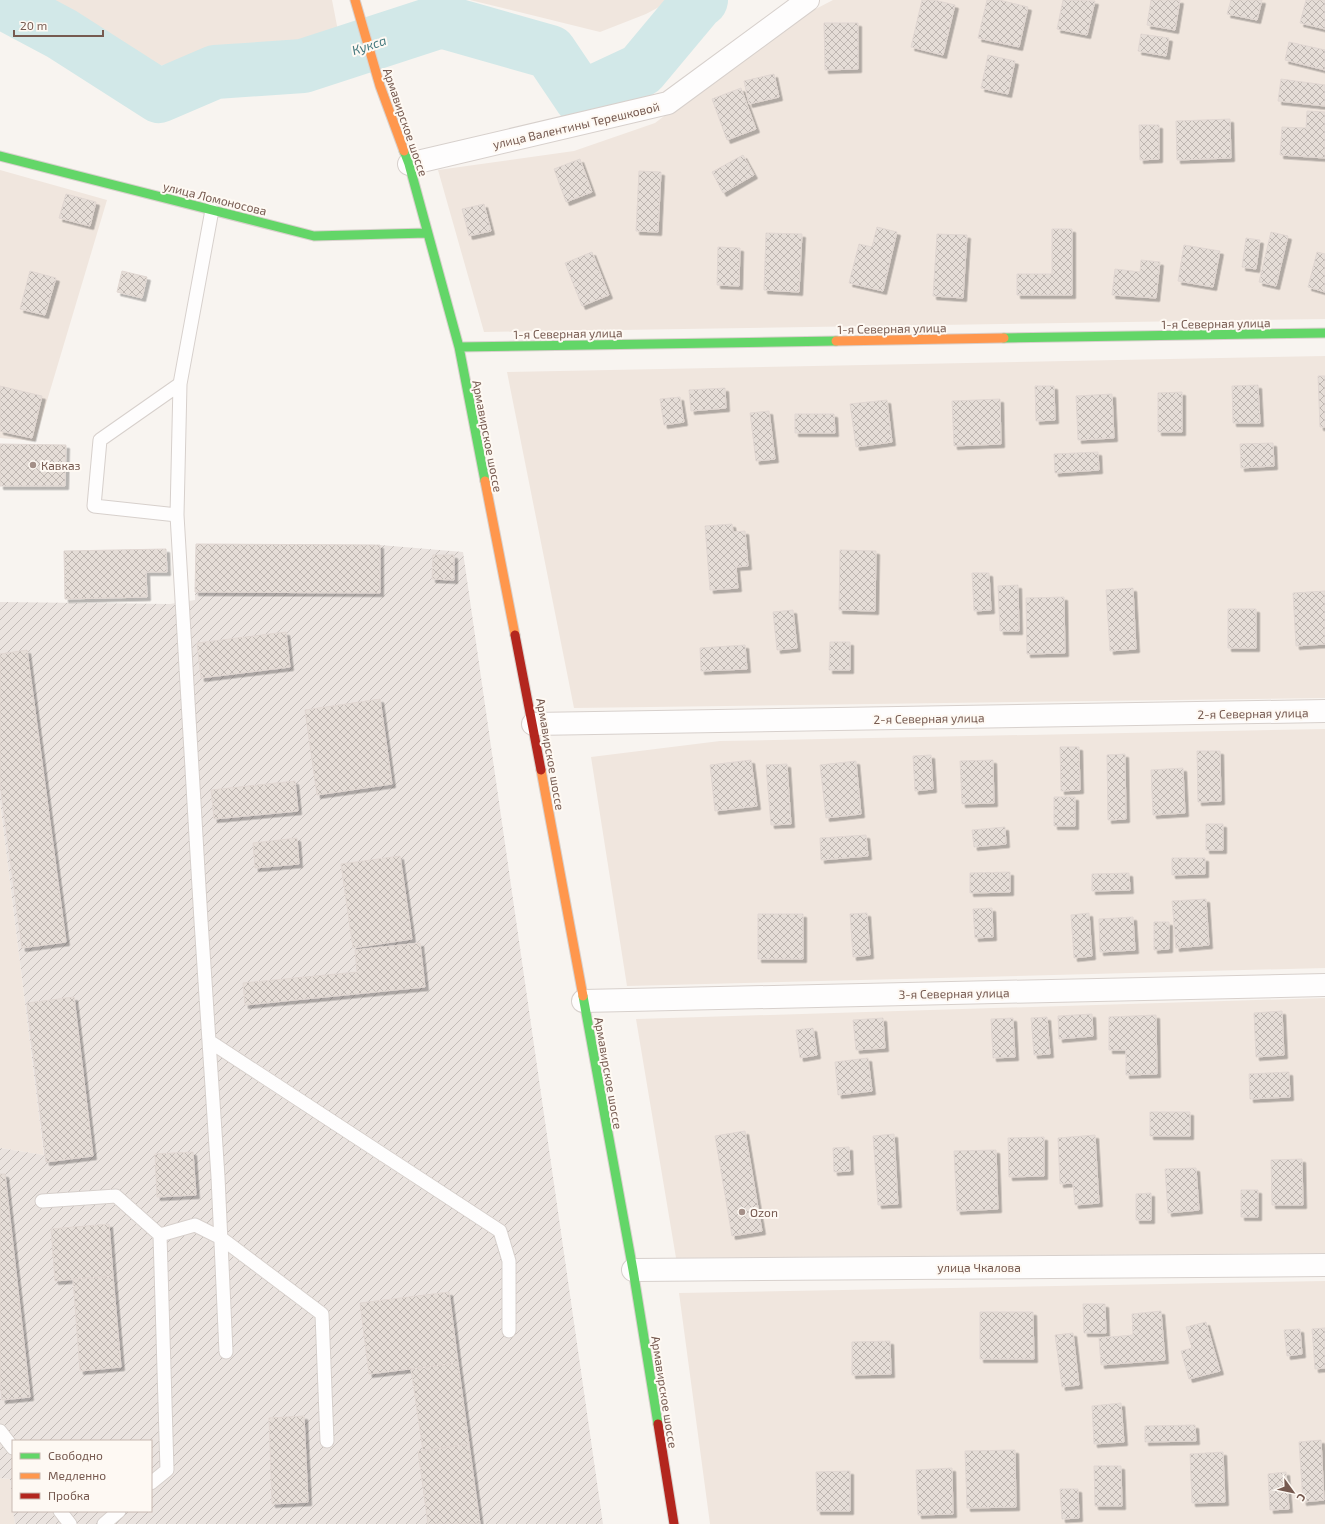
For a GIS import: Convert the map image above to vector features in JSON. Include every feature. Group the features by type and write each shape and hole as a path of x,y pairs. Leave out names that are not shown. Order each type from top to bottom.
{"main road":[{"name":"Армавирское шоссе","path":"356,1 380,86 409,164 459,347 533,724 633,1270 674,1524"},
{"name":"улица Ломоносова","path":"0,156 314,236 427,233"},
{"name":"1-я Северная улица","path":"459,347 1325,333"}],"street":[{"name":"улица Валентины Терешковой","path":"409,164 668,103 808,0"},
{"name":"2-я Северная улица","path":"533,724 1325,711"},
{"name":"3-я Северная улица","path":"583,1001 1325,985"},
{"name":"улица Чкалова","path":"633,1270 1325,1265"}],"lane":[{"path":"212,210 180,384 177,515 221,1238 226,1352"},
{"path":"177,515 94,506 100,440 180,384"},
{"path":"209,1041 500,1231 509,1261 509,1331"},
{"path":"42,1201 116,1196 160,1235 167,1470 152,1482"},
{"path":"160,1235 194,1225 221,1238 322,1314 327,1441"},
{"path":"0,1431 12,1447"},
{"path":"61,1512 70,1524"},
{"path":"104,1524 118,1512"}],"shaded area":[{"path":"41,0 332,0 339,36 314,49 258,45 210,50 160,66 125,60 65,20"},
{"path":"470,0 672,0 646,14 600,32"},
{"path":"833,0 1325,0 1325,319 484,332 438,170 574,151 655,123 781,27"},
{"path":"0,170 107,200 35,441 0,438"},
{"path":"1325,356 1325,698 574,708 507,372"},
{"path":"196,544 380,545 463,552 603,1524 15,1524 13,1512 152,1512 152,1440 12,1440 12,1498 10,1479 0,1478 0,1148 44,1155 0,801 0,602 170,604 195,600"},
{"path":"1325,729 1325,968 627,986 591,757 720,741"},
{"path":"0,801 44,1155 0,1148"},
{"path":"1325,998 1325,1253 676,1258 636,1019"},
{"path":"1325,1281 1325,1524 710,1524 679,1293"},
{"path":"0,1478 10,1479 12,1512 14,1512 15,1524 0,1524"}],"building":[{"path":"922,0 934,0 955,5 943,55 911,47"},
{"path":"987,0 999,0 1028,7 1019,47 978,38"},
{"path":"1063,0 1095,1 1087,35 1057,29"},
{"path":"1151,0 1180,0 1175,30 1147,25"},
{"path":"1231,0 1262,0 1257,20 1227,14"},
{"path":"1306,0 1325,0 1325,29 1300,23"},
{"path":"824,23 858,23 858,69 825,70"},
{"path":"1141,34 1169,38 1166,56 1138,51"},
{"path":"1289,42 1325,50 1325,70 1285,60"},
{"path":"988,55 1015,61 1008,94 981,88"},
{"path":"774,74 779,97 749,104 744,81"},
{"path":"1281,79 1325,85 1325,106 1278,101"},
{"path":"741,88 756,129 727,140 712,99"},
{"path":"1307,111 1325,112 1325,158 1280,155 1282,127 1306,128"},
{"path":"1230,119 1231,158 1177,160 1176,121"},
{"path":"1139,125 1159,125 1159,159 1140,160"},
{"path":"743,155 754,175 723,193 712,172"},
{"path":"580,159 592,192 566,202 554,169"},
{"path":"639,171 661,172 658,232 636,231"},
{"path":"66,194 96,202 90,226 59,218"},
{"path":"484,204 491,231 469,236 462,209"},
{"path":"877,227 897,232 883,291 849,283 859,244 872,247"},
{"path":"1052,229 1072,229 1072,295 1017,295 1017,274 1052,274"},
{"path":"1271,232 1288,236 1276,286 1259,282"},
{"path":"766,233 802,234 799,292 764,290"},
{"path":"937,234 967,235 963,298 933,296"},
{"path":"1246,238 1260,240 1256,269 1242,267"},
{"path":"1184,245 1220,251 1213,287 1178,281"},
{"path":"718,247 740,248 739,286 717,285"},
{"path":"592,252 609,295 582,306 565,263"},
{"path":"1317,252 1325,254 1325,292 1308,287"},
{"path":"1141,260 1160,262 1156,298 1112,295 1115,269 1140,272"},
{"path":"30,271 56,278 45,315 20,309"},
{"path":"122,271 147,277 142,298 117,292"},
{"path":"1318,376 1325,376 1325,427 1320,427"},
{"path":"1258,385 1260,423 1233,423 1232,386"},
{"path":"0,386 42,396 32,438 0,431"},
{"path":"1035,386 1054,386 1055,420 1036,421"},
{"path":"725,388 726,408 691,411 689,390"},
{"path":"1182,392 1182,432 1158,432 1158,393"},
{"path":"1112,394 1114,438 1078,440 1076,396"},
{"path":"680,397 684,422 664,425 660,399"},
{"path":"1000,399 1001,444 954,446 952,401"},
{"path":"887,400 892,442 856,447 850,404"},
{"path":"769,411 775,459 756,461 750,413"},
{"path":"795,414 834,414 835,433 795,433"},
{"path":"1273,443 1274,466 1241,468 1240,444"},
{"name":"Кавказ","path":"0,444 66,445 65,486 0,486"},
{"path":"1098,452 1099,470 1055,473 1054,454"},
{"path":"732,524 733,532 745,531 748,566 736,567 738,588 710,590 705,526"},
{"path":"196,544 380,545 380,593 195,592"},
{"path":"166,549 167,572 146,572 147,597 65,599 64,551"},
{"path":"840,550 876,551 875,611 839,610"},
{"path":"433,555 454,555 454,580 432,579"},
{"path":"972,573 989,573 991,610 974,611"},
{"path":"1018,585 1019,631 1000,631 998,586"},
{"path":"1133,588 1136,649 1110,651 1106,590"},
{"path":"1325,591 1325,644 1296,646 1293,593"},
{"path":"1064,597 1065,653 1027,654 1026,598"},
{"path":"1228,609 1256,609 1256,648 1228,648"},
{"path":"793,610 797,648 777,650 773,612"},
{"path":"286,632 290,667 201,678 197,643"},
{"path":"830,642 850,642 850,670 829,670"},
{"path":"745,645 747,669 701,671 700,648"},
{"path":"27,650 66,942 22,948 0,783 0,654"},
{"path":"380,699 392,784 317,795 305,710"},
{"path":"1060,747 1079,747 1080,790 1061,791"},
{"path":"1197,751 1220,751 1221,801 1198,802"},
{"path":"1125,754 1126,819 1108,820 1107,755"},
{"path":"931,755 933,789 915,791 913,756"},
{"path":"751,760 757,806 715,811 710,765"},
{"path":"993,760 994,803 962,804 960,761"},
{"path":"856,761 861,814 826,818 820,765"},
{"path":"787,764 791,824 771,825 766,765"},
{"path":"1183,768 1185,813 1153,815 1151,770"},
{"path":"295,781 298,811 214,819 211,790"},
{"path":"1054,797 1075,797 1075,826 1054,826"},
{"path":"1206,824 1223,824 1223,850 1206,850"},
{"path":"1005,827 1006,844 974,847 972,830"},
{"path":"866,835 868,856 821,860 820,838"},
{"path":"297,838 299,864 255,868 253,843"},
{"path":"400,856 412,939 353,948 341,864"},
{"path":"1172,858 1205,858 1205,874 1172,875"},
{"path":"1010,872 1010,892 970,893 970,873"},
{"path":"1129,873 1130,890 1092,891 1092,874"},
{"path":"1206,899 1209,945 1176,948 1172,901"},
{"path":"992,908 993,937 975,938 973,909"},
{"path":"867,913 870,955 853,957 850,914"},
{"path":"1089,913 1092,956 1074,958 1071,915"},
{"path":"758,914 803,914 803,959 758,959"},
{"path":"1133,917 1135,950 1100,952 1099,919"},
{"path":"1154,922 1169,922 1169,949 1154,950"},
{"path":"420,943 425,987 245,1005 243,983 357,972 355,950"},
{"path":"74,997 93,1156 46,1162 27,1003"},
{"path":"1282,1011 1284,1055 1256,1057 1254,1013"},
{"path":"1092,1014 1093,1036 1059,1039 1058,1016"},
{"path":"1156,1015 1157,1074 1126,1075 1126,1050 1109,1050 1109,1017"},
{"path":"1047,1017 1050,1054 1034,1055 1031,1018"},
{"path":"883,1018 885,1048 856,1050 853,1020"},
{"path":"1013,1018 1015,1057 993,1058 991,1019"},
{"path":"813,1028 817,1055 800,1058 796,1030"},
{"path":"868,1058 872,1091 838,1095 835,1062"},
{"path":"1289,1072 1290,1097 1250,1099 1249,1074"},
{"path":"1150,1112 1190,1112 1190,1136 1150,1136"},
{"path":"745,1131 762,1231 732,1236 715,1136"},
{"path":"894,1134 898,1204 878,1205 873,1136"},
{"path":"1095,1135 1099,1203 1075,1205 1073,1183 1060,1184 1058,1138"},
{"path":"1044,1137 1044,1176 1009,1177 1008,1138"},
{"path":"849,1147 850,1171 834,1172 833,1148"},
{"path":"996,1150 998,1209 957,1211 954,1151"},
{"path":"193,1152 196,1195 157,1197 155,1154"},
{"path":"1302,1159 1303,1205 1272,1205 1271,1160"},
{"path":"1196,1168 1199,1210 1168,1213 1165,1169"},
{"path":"0,1174 5,1174 30,1397 2,1400 0,1382"},
{"path":"1241,1190 1258,1190 1258,1217 1241,1217"},
{"path":"1151,1193 1151,1220 1136,1220 1136,1194"},
{"path":"109,1224 113,1276 55,1281 51,1229"},
{"path":"113,1276 121,1367 80,1371 73,1279"},
{"path":"449,1292 458,1363 369,1374 360,1303"},
{"path":"1083,1304 1105,1304 1106,1333 1084,1333"},
{"path":"1161,1311 1165,1360 1101,1365 1099,1338 1133,1335 1132,1314"},
{"path":"980,1312 1033,1312 1034,1359 980,1359"},
{"path":"1206,1322 1220,1371 1189,1379 1181,1351 1192,1348 1186,1327"},
{"path":"1325,1328 1325,1368 1315,1369 1312,1329"},
{"path":"1300,1329 1302,1354 1287,1356 1284,1330"},
{"path":"1073,1333 1079,1385 1062,1387 1055,1335"},
{"path":"890,1341 891,1374 852,1375 852,1342"},
{"path":"458,1363 469,1444 423,1451 411,1369"},
{"path":"1121,1403 1124,1442 1094,1444 1092,1406"},
{"path":"304,1416 308,1502 272,1504 269,1418"},
{"path":"1195,1425 1196,1441 1145,1442 1145,1426"},
{"path":"1321,1440 1324,1500 1303,1502 1299,1442"},
{"path":"469,1444 480,1524 428,1524 418,1451"},
{"path":"1015,1450 1016,1507 967,1508 965,1451"},
{"path":"1223,1452 1225,1502 1192,1503 1190,1454"},
{"path":"1094,1466 1121,1466 1122,1506 1095,1506"},
{"path":"952,1468 953,1514 918,1515 916,1470"},
{"path":"850,1471 850,1511 817,1511 816,1472"},
{"path":"1286,1472 1289,1509 1270,1510 1268,1474"},
{"path":"1060,1489 1078,1489 1079,1518 1062,1519"}],"waterway":[{"name":"Кукса","path":"0,1 62,34 159,96 215,72 303,66 441,21 550,52 581,98 641,70 701,0"}],"traffic: fast":[{"path":"404,151 409,164 459,347 485,481"},
{"path":"0,156 314,236 427,233"},
{"path":"1004,338 1325,333"},
{"path":"459,347 836,341"},
{"path":"583,996 633,1270 658,1424"}],"traffic: slow":[{"path":"355,0 380,86 404,151"},
{"path":"836,341 1004,338"},
{"path":"485,481 515,635"},
{"path":"541,770 583,996"}],"traffic: jam":[{"path":"515,635 541,770"},
{"path":"658,1424 674,1524"}],"place":[{"name":"Кавказ","path":"33,465"},
{"name":"Ozon","path":"742,1212"}]}
